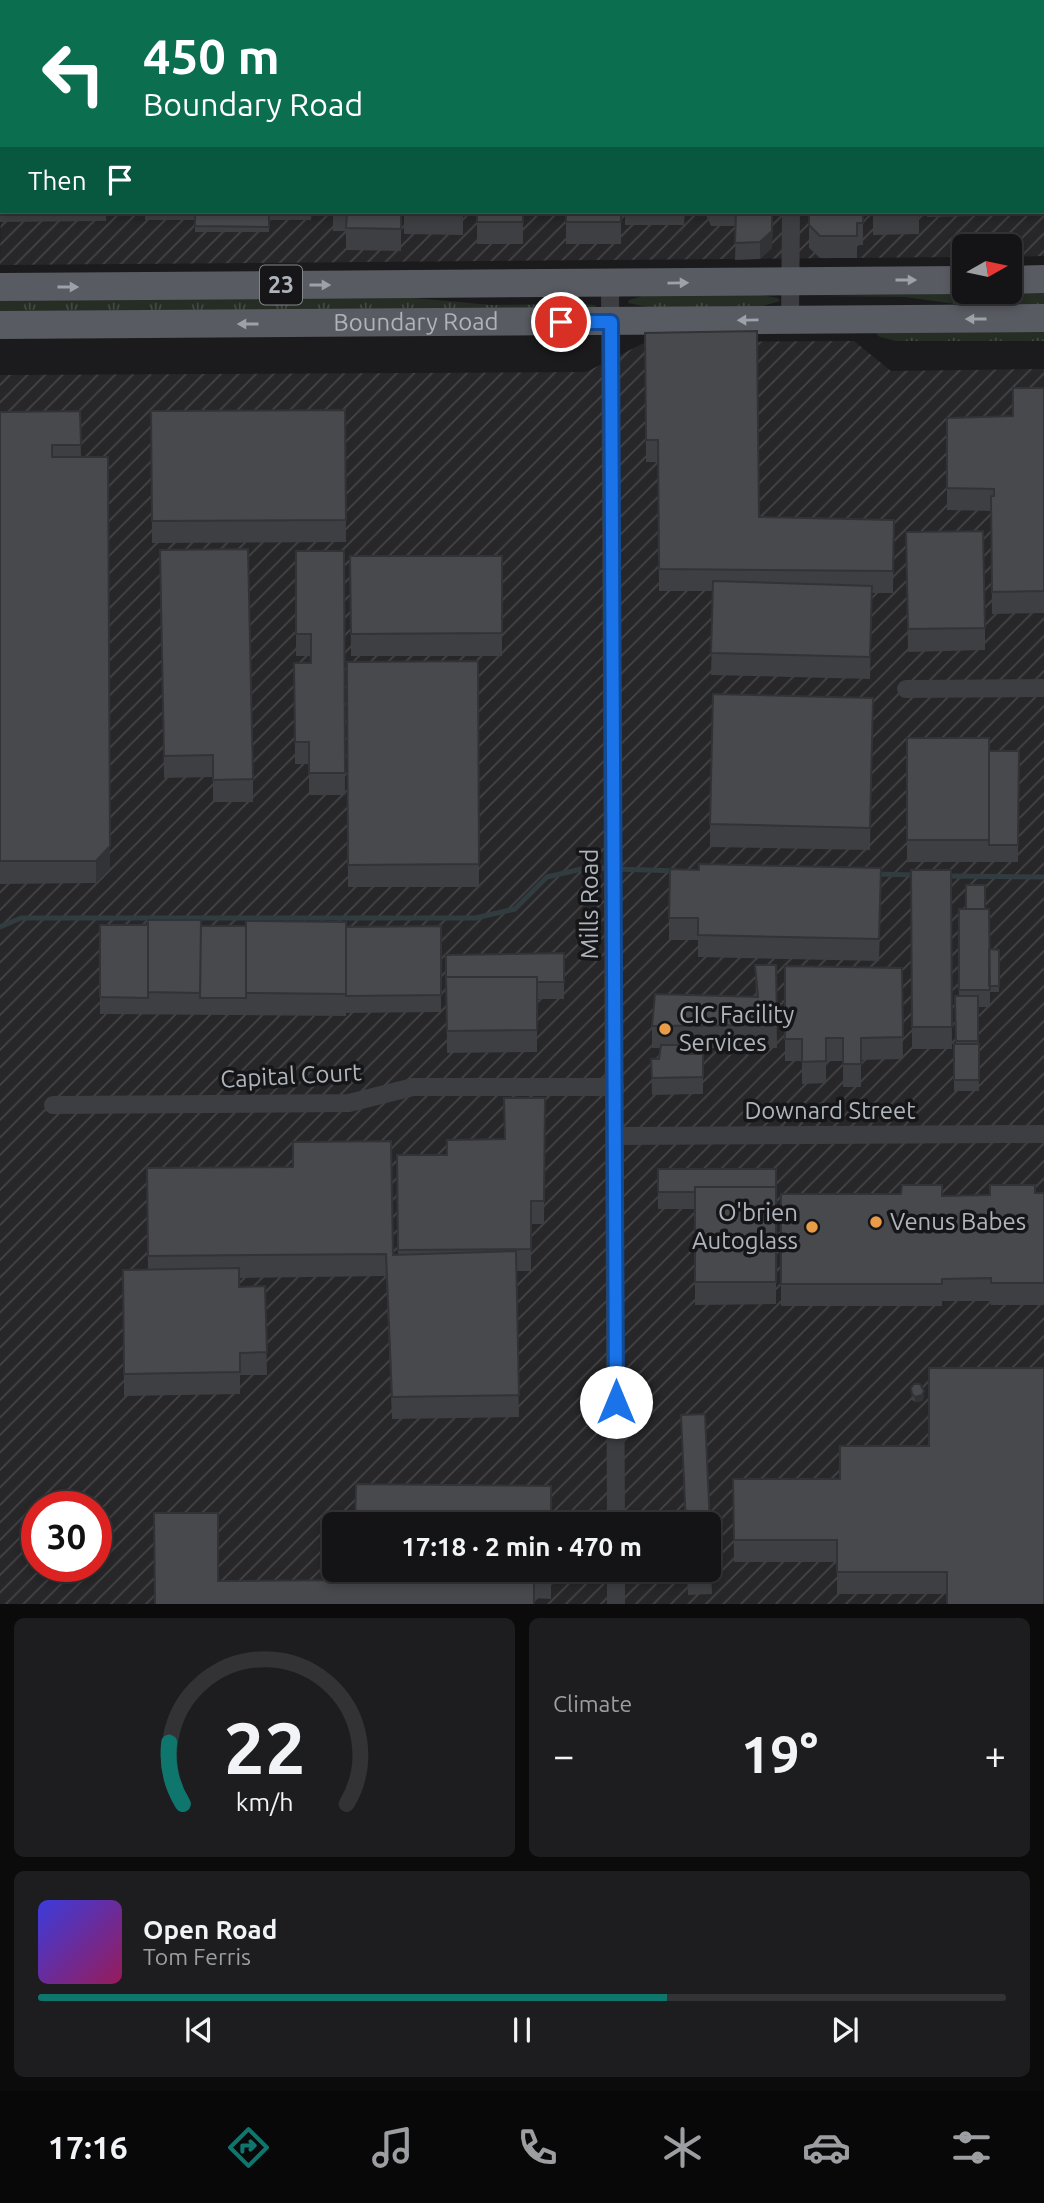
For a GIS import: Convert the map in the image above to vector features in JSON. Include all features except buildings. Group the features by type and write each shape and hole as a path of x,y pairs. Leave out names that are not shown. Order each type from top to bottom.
{"main road":[{"path":"1022,280 1044,279"},
{"name":"Boundary Road","path":"0,287 952,280"},
{"name":"Boundary Road","path":"0,325 1044,318"}],"street":[{"path":"790,214 790,320"},
{"name":"Mills Road","path":"610,283 616,1512"},
{"path":"906,689 1044,688"},
{"name":"Capital Court","path":"53,1105 349,1103 414,1087 615,1087"},
{"name":"Downard Street","path":"616,1136 1044,1134"},
{"path":"616,1582 616,1604"}],"shaded area":[{"path":"1,214 1044,214 1044,256 1022,257 1022,234 952,234 952,257 0,265"},
{"path":"854,341 891,371 1044,369 1044,1604 0,1604 0,375 586,372 646,342"}],"green space":[{"path":"1022,292 1044,292 1044,305 956,304 1022,304"},
{"path":"755,294 778,298 780,301 763,306 653,308 628,303 629,300 643,296"},
{"path":"952,294 952,303 905,297 815,296"},
{"path":"404,297 491,305 582,304 596,307 0,312 0,299"},
{"path":"1044,329 1044,341 896,341 880,337 874,332"}],"waterway":[{"path":"0,927 21,918 475,918 515,909 547,877 586,868 677,871"},
{"path":"876,874 915,875"},
{"path":"946,876 1044,877"}],"place":[{"name":"CIC Facility Services","path":"665,1029"},
{"name":"Venus Babes","path":"876,1222"},
{"name":"O'brien Autoglass","path":"812,1227"}],"route":[{"path":"561,322 611,322 616,1402"}]}
